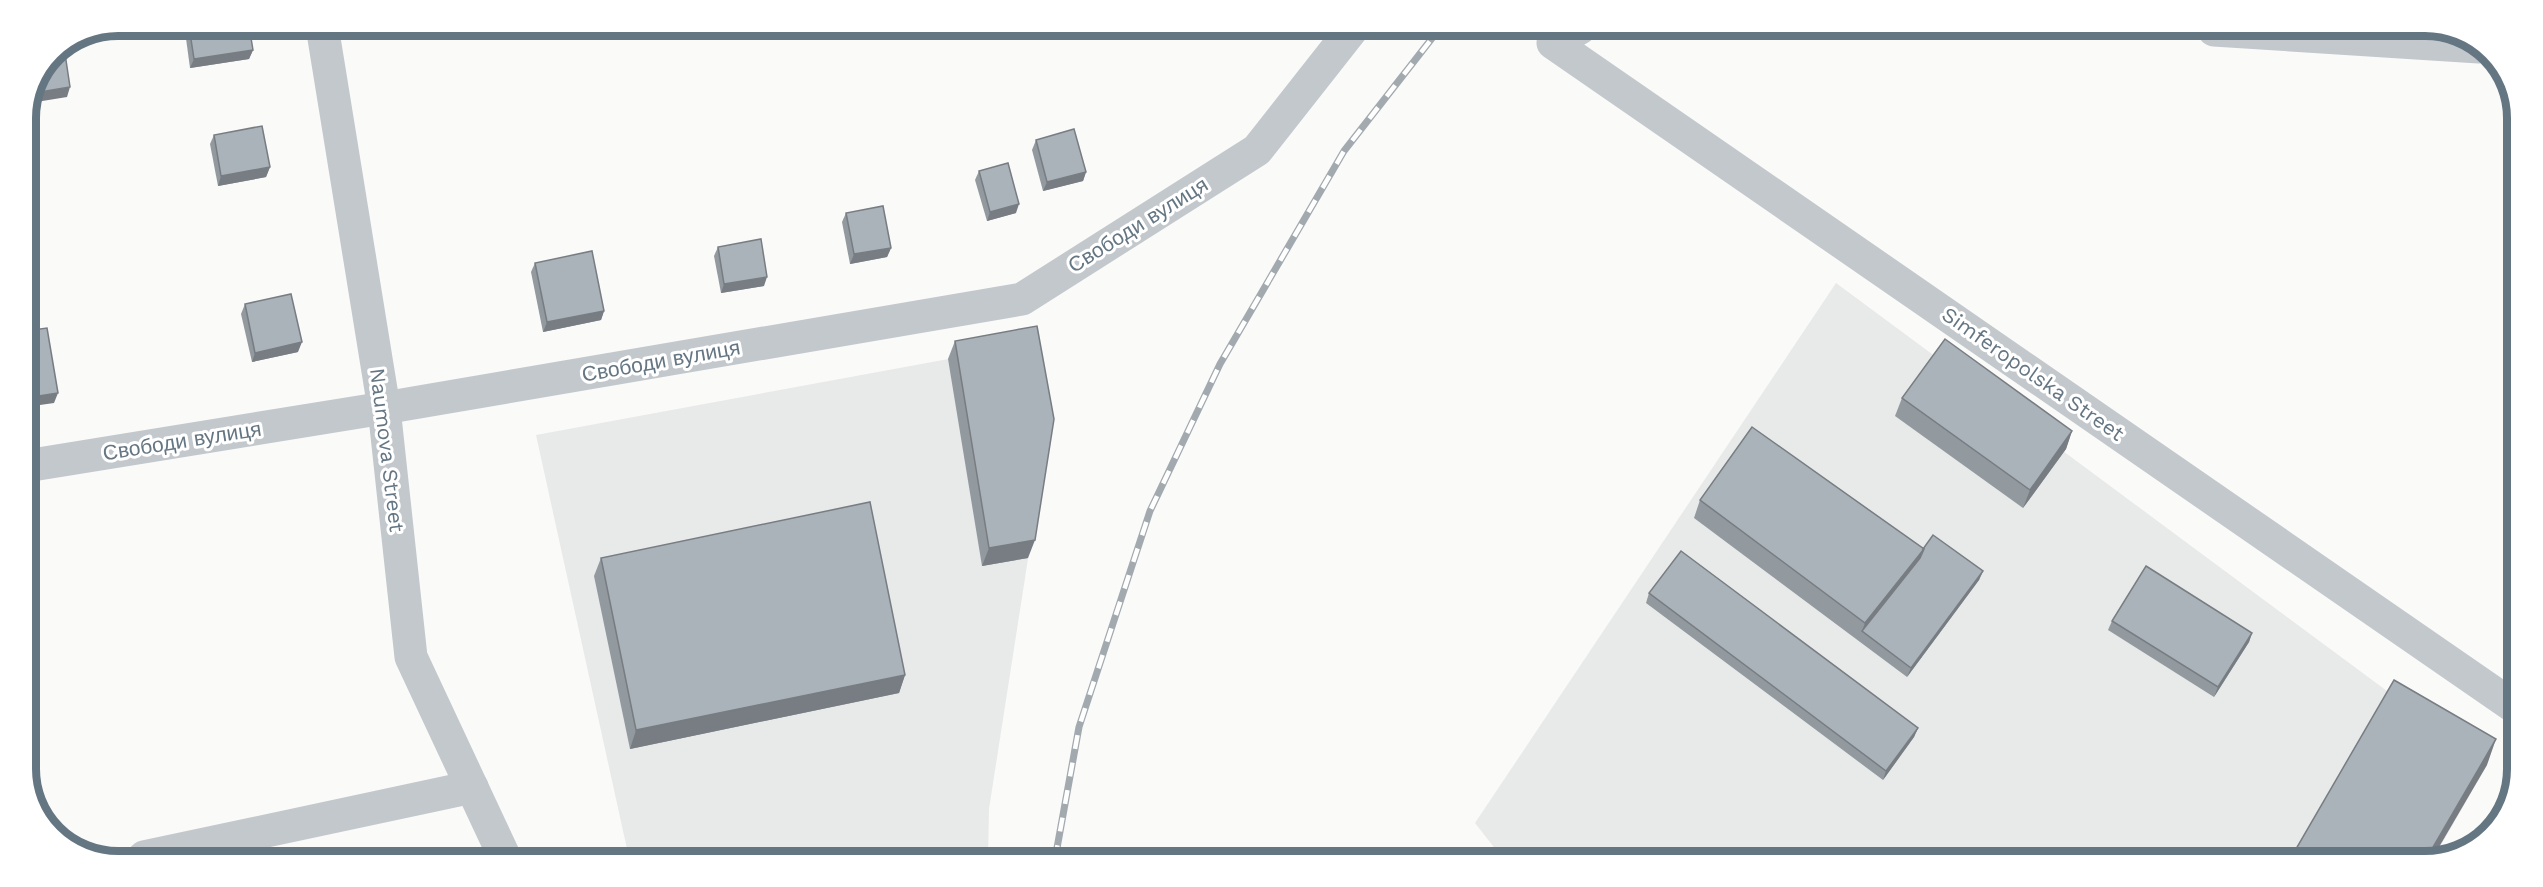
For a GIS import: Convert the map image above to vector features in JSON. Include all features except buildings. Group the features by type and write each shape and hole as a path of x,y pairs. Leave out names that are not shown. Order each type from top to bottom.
{"street":[{"name":"Naumova Street","path":"324,36 384,408 411,657 502,851"},
{"name":"Свободи вулиця","path":"36,464 384,408 1022,298 1257,150 1347,36"},
{"name":"Simferopolska Street","path":"1566,36 2507,702"},
{"path":"2308,36 2464,46"},
{"path":"172,851 472,787"}],"shaded area":[{"path":"1836,283 2487,765 2439,849 2426,851 1497,851 1475,823"},
{"path":"1030,344 1047,437 989,809 988,851 627,851 536,435"}],"railway":[{"path":"1056,851 1079,727 1150,511 1220,364 1344,151 1434,36"}]}
